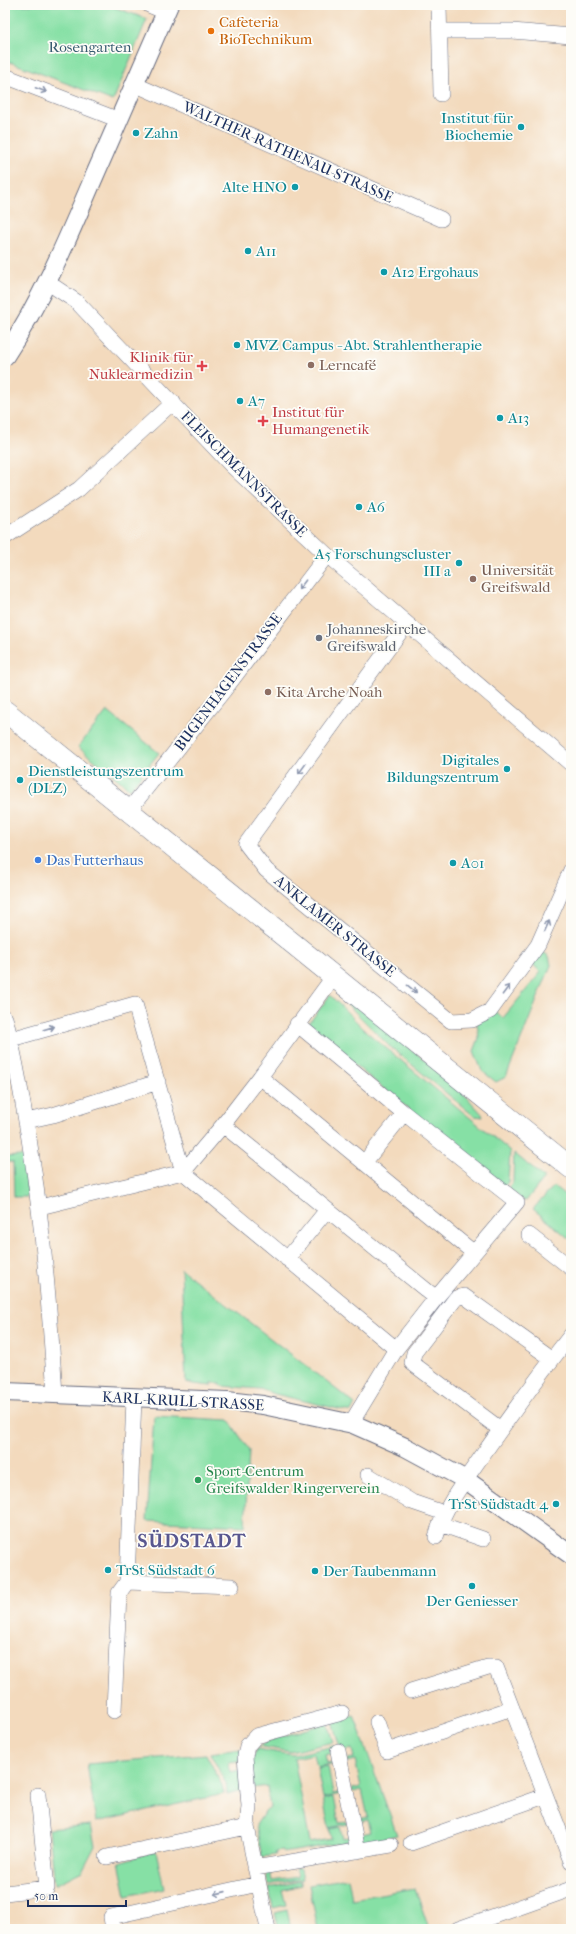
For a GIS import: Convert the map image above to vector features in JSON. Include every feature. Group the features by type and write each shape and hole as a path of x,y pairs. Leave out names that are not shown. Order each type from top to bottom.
{"main road":[{"path":"5,711 571,1168"}],"street":[{"path":"5,356 33,310 47,282 168,8 149,5"},
{"path":"439,5 441,94"},
{"path":"440,31 512,31 571,36"},
{"path":"5,76 119,120"},
{"name":"WALTHER-RATHENAU-STRASSE","path":"134,84 441,219"},
{"name":"FLEISCHMANNSTRASSE","path":"47,282 77,302 232,466 326,554 571,764"},
{"name":"FLEISCHMANNSTRASSE","path":"5,537 79,488 173,402"},
{"name":"BUGENHAGENSTRASSE","path":"129,810 225,689 326,554"},
{"name":"ANKLAMER STRASSE","path":"406,624 246,844 266,870 451,1021 472,1020 490,1010 538,945 571,870"},
{"path":"40,1207 183,1172 223,1125 260,1077 297,1024 334,976"},
{"path":"11,1038 135,1004 183,1172 396,1349"},
{"path":"5,1018 11,1038 40,1207 49,1291 55,1395"},
{"path":"297,1024 404,1113 517,1202 436,1298 396,1349 356,1416 353,1424"},
{"path":"260,1077 474,1253"},
{"path":"26,1121 53,1115 158,1082"},
{"path":"364,1163 404,1113"},
{"path":"223,1125 436,1298"},
{"path":"287,1259 327,1210"},
{"path":"529,1236 571,1268"},
{"path":"500,1429 412,1362 414,1353 456,1298 464,1296 552,1359"},
{"path":"440,1524 466,1480 500,1429 571,1335"},
{"name":"KARL-KRULL-STRASSE","path":"5,1392 227,1401 263,1405 353,1424 405,1446 466,1480 571,1556"},
{"path":"114,1711 119,1593 127,1582 134,1398"},
{"path":"368,1475 412,1502 440,1524 483,1540"},
{"path":"127,1582 232,1586"},
{"path":"411,1691 493,1666 498,1670 571,1861"},
{"path":"377,1722 387,1750 512,1708"},
{"path":"268,1929 247,1827 249,1806 245,1756 246,1746 250,1740 256,1736 342,1712"},
{"path":"338,1751 358,1851"},
{"path":"5,1893 47,1888 38,1795"},
{"path":"411,1843 545,1796"},
{"path":"107,1857 247,1827"},
{"path":"255,1868 390,1845"},
{"path":"113,1929 111,1917 258,1884"},
{"path":"458,1929 571,1889"}],"green space":[{"name":"Rosengarten","path":"5,5 108,5 147,19 113,101 5,60"},
{"path":"107,711 159,753 130,789 78,747"},
{"path":"541,951 549,956 551,965 506,1077 496,1082 482,1071 474,1051 479,1038 477,1023 495,1011 503,1018 541,972 532,964"},
{"path":"336,993 343,995 455,1084 483,1117 475,1116 468,1111 388,1045"},
{"path":"330,995 368,1033 510,1151 508,1182 504,1187 307,1026"},
{"path":"514,1153 544,1178 526,1201 522,1200 508,1188 513,1182"},
{"path":"21,1156 24,1158 28,1197 14,1197 13,1162 5,1162 5,1157"},
{"path":"554,1186 571,1200 571,1240 533,1209"},
{"path":"181,1269 355,1404 351,1412 260,1389 221,1386 221,1383 211,1383 211,1386 186,1383"},
{"name":"Sport-Centrum Greifswalder Ringerverein","path":"154,1416 229,1420 249,1450 245,1526 147,1521"},
{"path":"354,1715 397,1835 365,1843 362,1840 362,1834 371,1832 368,1820 359,1822 359,1819 368,1817 362,1790 353,1792 352,1789 361,1787 355,1760 347,1762 347,1759 354,1758 352,1749 341,1751 332,1721"},
{"path":"327,1723 333,1742 291,1752 258,1746 273,1739"},
{"path":"334,1746 336,1752 325,1755 327,1763 335,1763 317,1767 314,1754 294,1758 310,1843 331,1839 329,1829 340,1827 343,1839 351,1837 352,1841 283,1853 282,1851 275,1852 276,1855 262,1857 256,1825 264,1813 270,1808 267,1786 253,1788 252,1759 257,1749 293,1755"},
{"path":"241,1749 241,1761 229,1762 230,1772 241,1770 243,1790 227,1794 226,1783 210,1753"},
{"path":"206,1754 222,1785 224,1794 96,1822 87,1764"},
{"path":"328,1766 333,1794 341,1792 342,1794 323,1798 317,1768"},
{"path":"334,1797 339,1823 348,1822 348,1824 329,1828 323,1799"},
{"path":"91,1825 95,1846 82,1871 55,1885 49,1829"},
{"path":"156,1851 164,1888 126,1896 119,1862"},
{"path":"296,1867 301,1869 303,1879 268,1885 266,1872 270,1872 272,1881 298,1877"},
{"path":"348,1878 352,1899 415,1888 429,1929 318,1929 309,1885"},
{"path":"301,1881 301,1885 282,1890 286,1905 273,1908 269,1888"},
{"path":"287,1910 291,1929 279,1929 275,1913"}],"place":[{"name":"Cafeteria BioTechnikum","path":"211,31"},
{"name":"Institut für Biochemie","path":"521,127"},
{"name":"Zahn","path":"136,133"},
{"name":"Alte HNO","path":"295,187"},
{"name":"A11","path":"248,251"},
{"name":"A12 Ergohaus","path":"384,272"},
{"name":"MVZ Campus - Abt. Strahlentherapie","path":"237,345"},
{"name":"Lerncafé","path":"311,365"},
{"name":"Klinik für Nuklearmedizin","path":"202,366"},
{"name":"A7","path":"240,401"},
{"name":"A13","path":"500,418"},
{"name":"Institut für Humangenetik","path":"263,421"},
{"name":"A6","path":"359,507"},
{"name":"A5 Forschungscluster III a","path":"459,563"},
{"name":"Universität Greifswald","path":"473,579"},
{"name":"Johanneskirche Greifswald","path":"319,638"},
{"name":"Kita Arche Noah","path":"268,692"},
{"name":"Digitales Bildungszentrum","path":"507,769"},
{"name":"Dienstleistungszentrum (DLZ)","path":"20,780"},
{"name":"Das Futterhaus","path":"38,860"},
{"name":"A01","path":"453,863"},
{"name":"Sport-Centrum Greifswalder Ringerverein","path":"198,1480"},
{"name":"TrSt Südstadt 4","path":"556,1504"},
{"name":"TrSt Südstadt 6","path":"108,1570"},
{"name":"Der Taubenmann","path":"315,1571"},
{"name":"Der Geniesser","path":"472,1586"}],"district":[{"name":"SÜDSTADT","path":"192,1540"}]}
